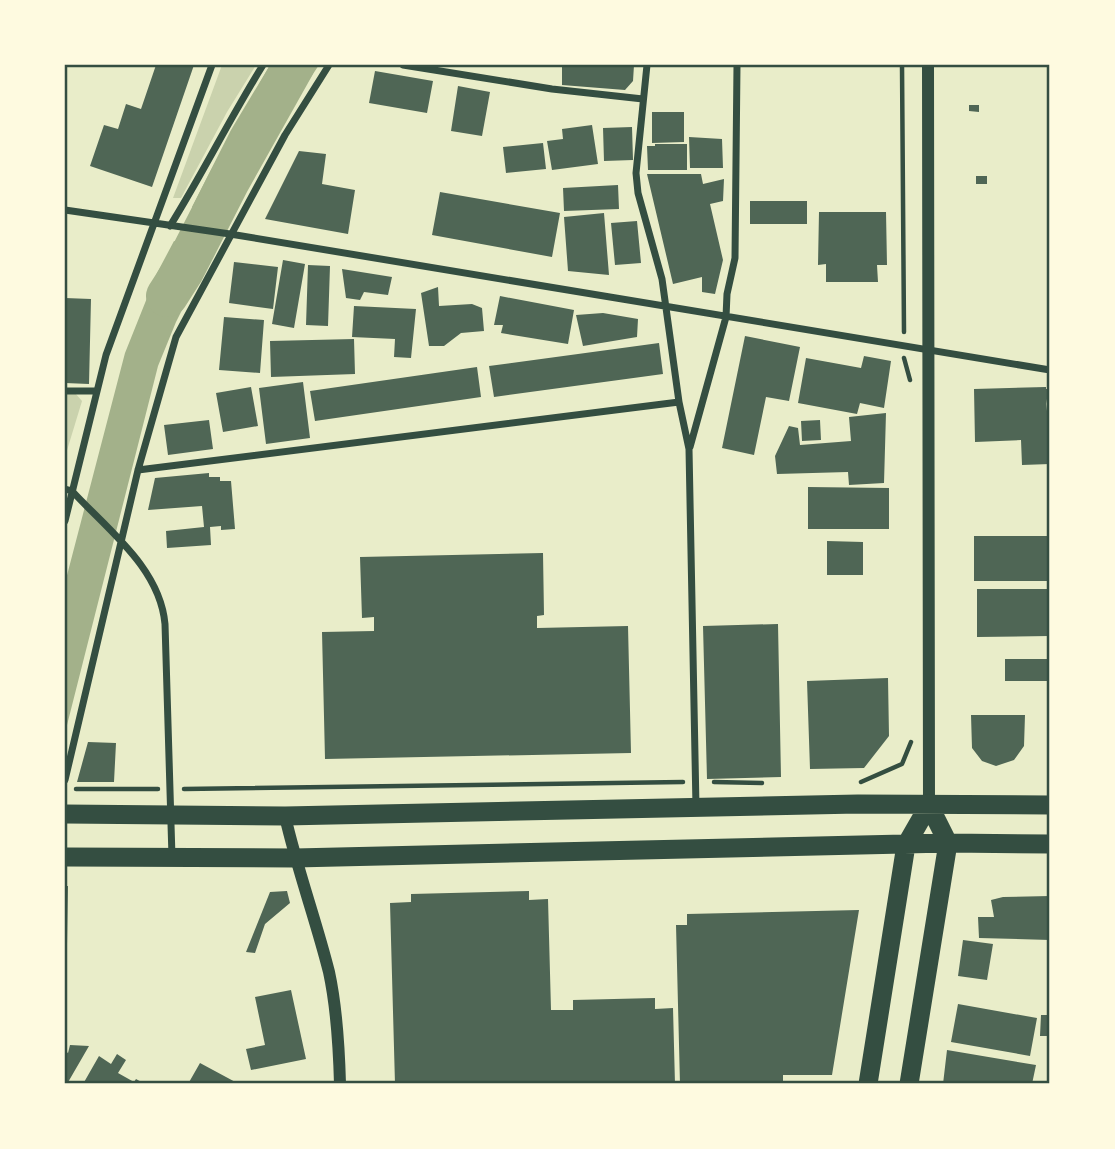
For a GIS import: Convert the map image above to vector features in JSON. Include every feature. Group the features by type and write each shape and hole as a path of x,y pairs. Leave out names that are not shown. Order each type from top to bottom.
{"highway":[{"path":"65,814 285,816 858,804 1050,805"},
{"path":"909,1084 948,843 929,805"},
{"path":"868,1084 906,845 929,805"},
{"path":"65,857 295,859 948,843 1050,844"}],"street":[{"path":"65,521 68,490 114,331 212,65"},
{"path":"170,226 205,169 235,109 263,65"},
{"path":"65,780 138,470 176,337 285,135 329,65"},
{"path":"403,65 552,89 643,99"},
{"path":"647,65 636,173 638,194 662,279 679,402 689,449 696,807"},
{"path":"689,449 726,317 727,294 736,258 737,65"},
{"path":"929,65 929,805"},
{"path":"65,210 230,234 1050,370"},
{"path":"65,391 96,391"},
{"path":"138,470 679,402"},
{"path":"68,490 121,541 144,569 164,611 172,858"},
{"path":"285,816 329,972 339,1036 340,1084"}],"path":[{"path":"902,65 904,363"},
{"path":"858,783 902,764"},
{"path":"75,788 683,782"},
{"path":"714,782 766,783"}],"shaded area":[{"path":"222,65 256,65 227,112 181,198 173,198"},
{"path":"270,65 319,65 280,123 231,213 192,207 231,130"},
{"path":"174,241 212,250 176,322 158,366 65,733 65,583 125,353 157,273"},
{"path":"75,393 82,401 65,457 65,394"}],"building":[{"path":"156,65 194,65 152,187 90,166 104,125 118,129 126,104 141,109"},
{"path":"562,65 634,65 633,81 625,90 562,85"},
{"path":"375,71 433,81 427,113 369,103"},
{"path":"458,86 490,92 482,136 451,131"},
{"path":"969,105 979,105 979,112 969,111"},
{"path":"652,112 684,112 684,142 652,143"},
{"path":"592,125 598,164 552,170 547,141 563,139 562,129"},
{"path":"632,127 633,160 604,161 603,128"},
{"path":"689,137 722,139 723,168 690,168"},
{"path":"543,143 546,169 506,173 503,147"},
{"path":"687,144 687,170 648,170 647,146"},
{"path":"299,151 326,154 322,184 355,190 348,234 265,219"},
{"path":"647,174 701,174 703,184 724,179 723,201 710,204 723,260 715,294 702,292 702,277 673,284"},
{"path":"976,176 987,176 987,184 976,184"},
{"path":"618,185 619,209 564,211 563,188"},
{"path":"440,192 560,213 552,257 432,235"},
{"path":"750,201 807,201 807,224 750,224"},
{"path":"819,212 886,212 887,265 877,265 878,282 826,282 826,264 818,265"},
{"path":"604,213 609,275 568,271 564,217"},
{"path":"637,221 641,263 615,265 611,223"},
{"path":"283,260 305,264 294,328 272,324"},
{"path":"234,262 278,267 273,309 229,303"},
{"path":"308,265 330,266 328,326 306,325"},
{"path":"342,269 392,277 388,295 364,292 360,300 346,298"},
{"path":"438,287 439,306 472,304 482,308 484,331 461,333 444,346 429,346 421,293"},
{"path":"500,296 574,310 568,344 501,333 503,325 494,325"},
{"path":"1047,297 1050,297 1050,325 1048,325"},
{"path":"65,298 91,299 89,384 65,383"},
{"path":"354,306 416,309 411,358 394,357 395,339 352,337"},
{"path":"603,313 638,319 637,337 583,346 576,315"},
{"path":"224,317 264,320 260,373 219,370"},
{"path":"745,336 800,347 789,401 766,397 754,455 722,448"},
{"path":"354,339 355,374 271,377 270,341"},
{"path":"659,343 663,374 494,397 489,366"},
{"path":"864,356 891,361 884,408 860,403 857,414 798,403 806,358 861,368"},
{"path":"477,367 481,397 315,421 310,391"},
{"path":"303,382 310,438 266,444 259,388"},
{"path":"251,387 258,426 223,432 216,393"},
{"path":"974,389 1050,389 1050,409 1046,399 1047,411 1050,411 1050,464 1022,465 1021,440 975,442"},
{"path":"886,413 884,483 849,485 848,472 777,474 775,456 789,426 798,428 800,445 851,441 849,417"},
{"path":"209,420 213,449 168,455 164,425"},
{"path":"820,420 821,440 802,441 801,421"},
{"path":"209,473 209,477 220,477 220,481 231,481 235,529 221,530 221,526 210,527 211,545 167,548 166,531 204,527 202,506 148,510 155,478"},
{"path":"808,487 889,488 889,529 808,529"},
{"path":"974,536 1049,536 1049,581 974,581"},
{"path":"827,541 863,542 863,575 827,575"},
{"path":"543,553 544,615 537,616 537,628 628,626 631,753 325,759 322,632 374,631 374,617 362,618 360,557"},
{"path":"977,589 1049,589 1049,636 977,637"},
{"path":"778,624 781,777 707,779 703,626"},
{"path":"1005,659 1050,659 1050,681 1005,681"},
{"path":"888,678 889,736 864,768 810,769 807,681"},
{"path":"971,715 1025,715 1024,746 1014,760 996,766 982,761 972,748"},
{"path":"88,742 116,743 114,782 77,782"},
{"path":"65,886 68,886 67,944 65,944"},
{"path":"287,891 290,903 265,924 255,953 246,952 270,892"},
{"path":"529,891 529,900 548,899 551,1010 573,1010 573,1000 655,998 655,1009 673,1008 675,1084 395,1084 390,903 411,902 411,894"},
{"path":"1050,896 1050,940 979,938 978,917 994,917 991,900 1003,897"},
{"path":"859,910 832,1075 783,1075 783,1084 680,1084 676,925 687,925 687,914"},
{"path":"963,940 993,944 987,980 958,976"},
{"path":"291,990 306,1059 251,1070 246,1049 265,1045 255,997"},
{"path":"958,1004 1037,1018 1030,1056 951,1042"},
{"path":"1041,1015 1050,1015 1050,1036 1040,1036"},
{"path":"70,1045 89,1046 65,1084 65,1051 68,1053"},
{"path":"947,1050 1036,1065 1032,1084 943,1084"},
{"path":"117,1054 126,1060 118,1073 134,1082 136,1079 145,1084 83,1084 99,1056 111,1064"},
{"path":"200,1063 239,1084 188,1084"}],"waterway":[{"path":"167,296 294,65"}]}
